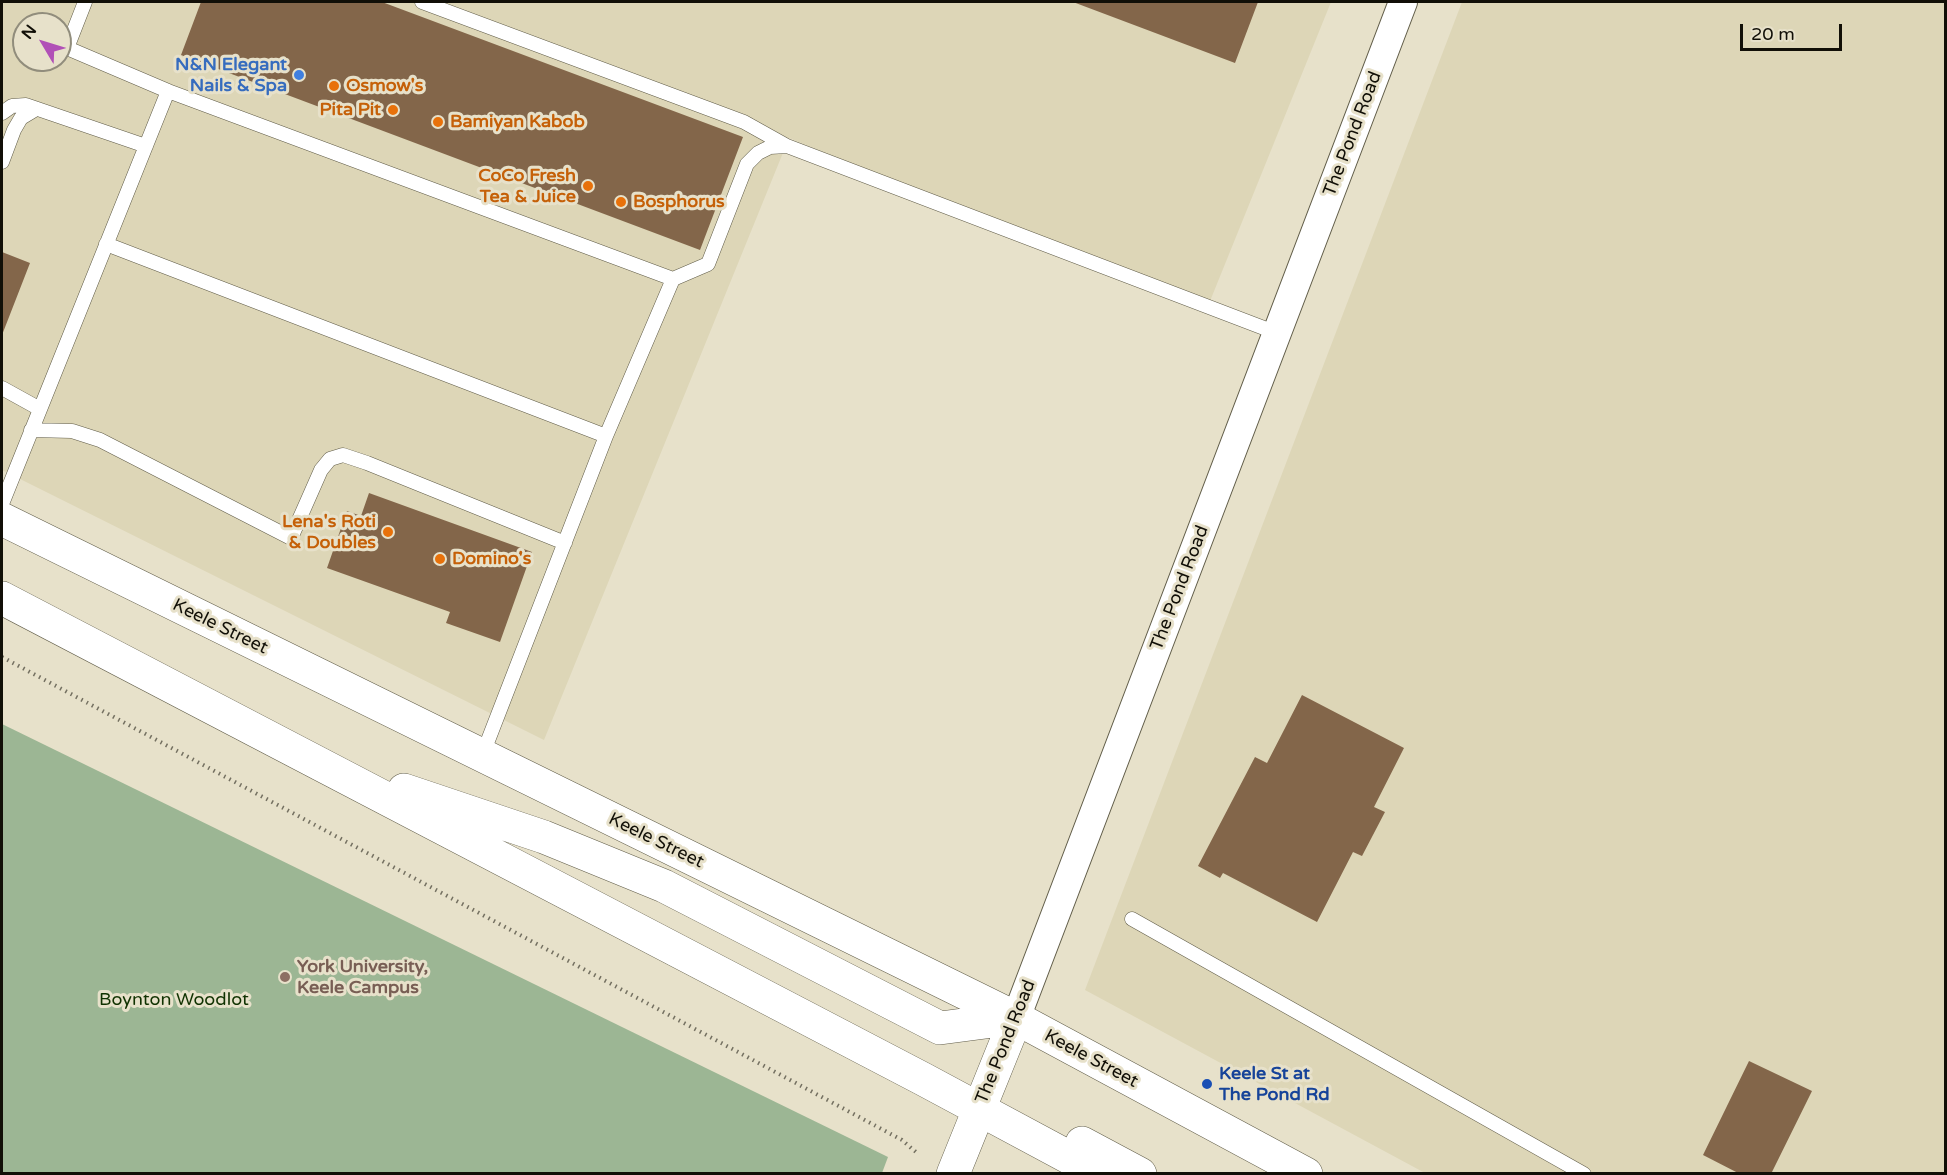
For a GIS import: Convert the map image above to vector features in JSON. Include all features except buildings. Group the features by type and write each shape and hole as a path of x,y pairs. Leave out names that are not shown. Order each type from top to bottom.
{"main road":[{"name":"Keele Street","path":"2,519 1016,1018 1306,1173"},
{"path":"2,598 1100,1173"},
{"path":"306,758 544,837 664,886 940,1028 1016,1018"},
{"name":"The Pond Road","path":"953,1173 1016,1018"},
{"path":"979,1110 1040,1121 1140,1173"}],"street":[{"name":"The Pond Road","path":"1016,1018 1403,2"}],"lane":[{"path":"85,2 67,48 168,91 673,279 708,264 747,164 758,153 770,147 788,146"},
{"path":"422,2 744,122 788,146 1277,333"},
{"path":"2,504 168,91"},
{"path":"2,113 12,106 26,105 146,146"},
{"path":"2,162 21,118 36,109"},
{"path":"106,244 606,436"},
{"path":"482,756 606,436 673,279"},
{"path":"2,388 40,409"},
{"path":"31,430 72,431 100,440 291,538 321,470 330,459 343,455 565,543"},
{"path":"1132,919 1584,1173"}],"path":[{"path":"2,657 902,1140 917,1153"}],"shaded area":[{"path":"2,2 1331,2 1206,311 789,138 544,740 2,470"},
{"path":"1462,2 1945,2 1945,1173 1425,1173 1085,990"}],"green space":[{"name":"Boynton Woodlot","path":"2,724 888,1157 882,1173 2,1173"}],"place":[{"name":"N&N Elegant Nails & Spa","path":"299,75"},
{"name":"Osmow's","path":"334,86"},
{"name":"Pita Pit","path":"393,110"},
{"name":"Bamiyan Kabob","path":"438,122"},
{"name":"CoCo Fresh Tea & Juice","path":"588,186"},
{"name":"Bosphorus","path":"621,202"},
{"name":"Lena's Roti & Doubles","path":"388,532"},
{"name":"Domino's","path":"440,559"},
{"name":"York University, Keele Campus","path":"285,977"},
{"name":"Keele St at The Pond Rd","path":"1207,1084"}]}
